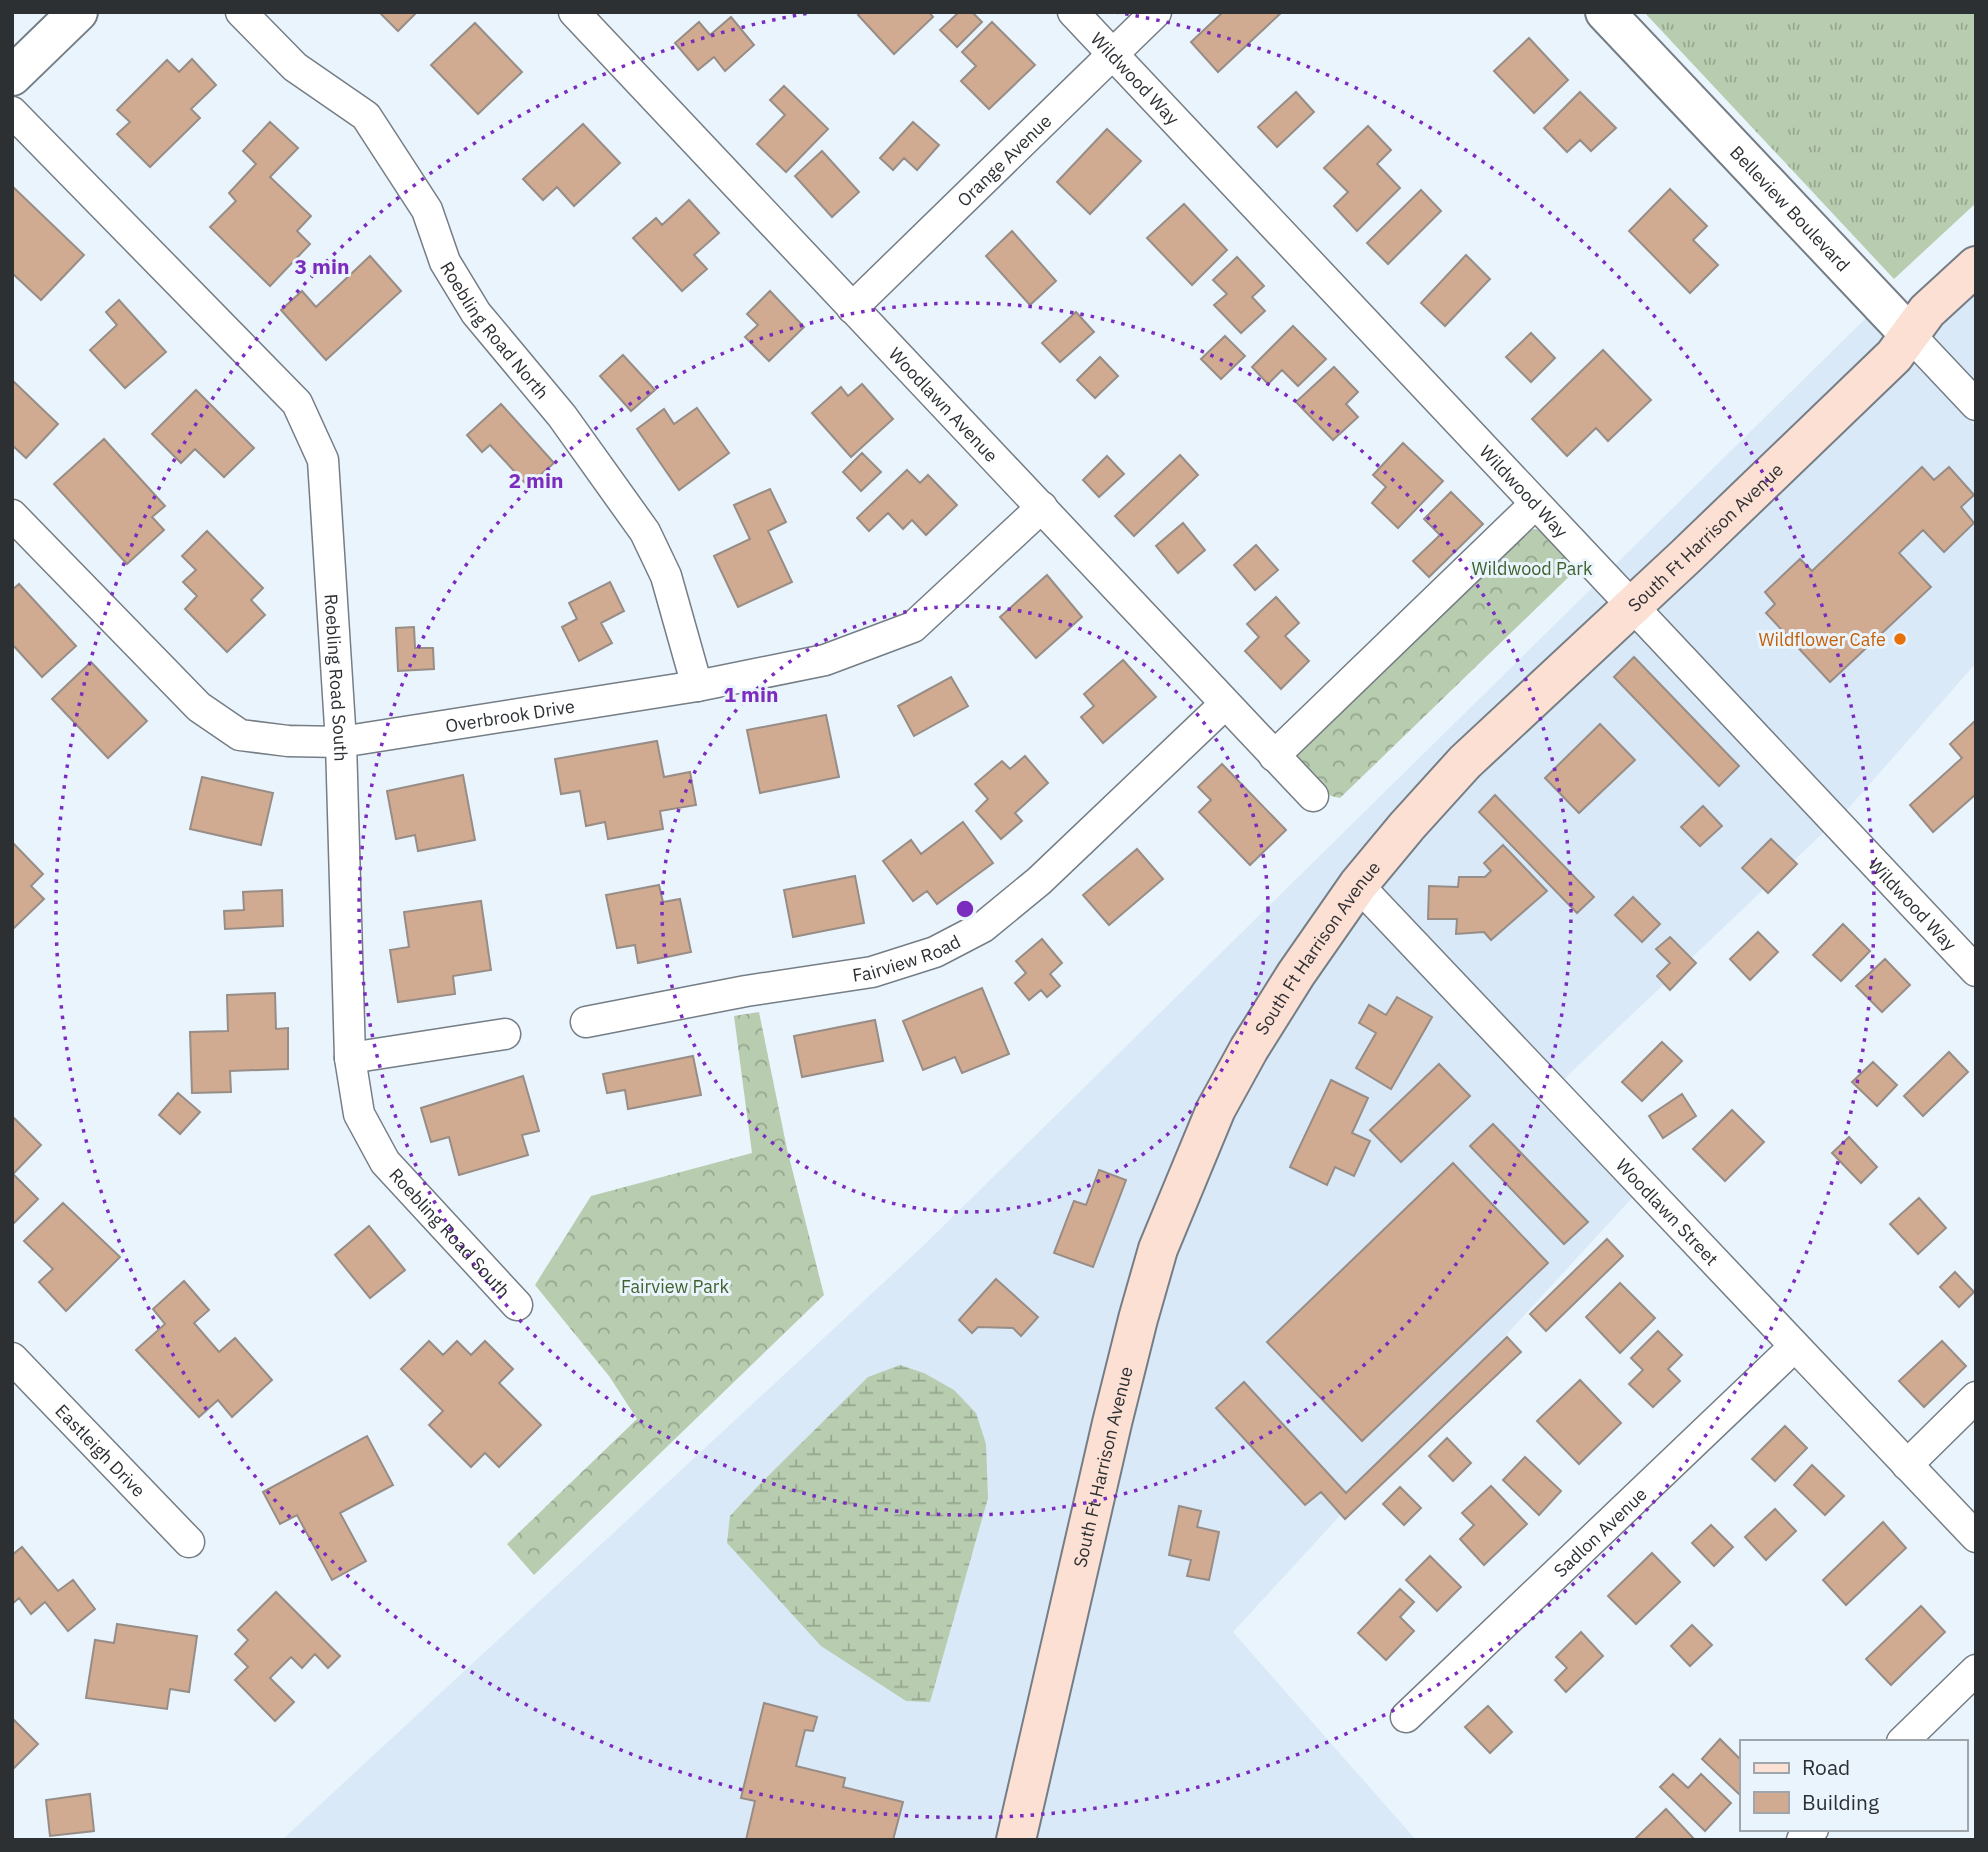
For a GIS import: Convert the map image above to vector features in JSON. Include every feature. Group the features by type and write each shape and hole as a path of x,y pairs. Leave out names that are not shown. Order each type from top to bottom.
{"main road":[{"name":"South Ft Harrison Avenue","path":"1016,1840 1112,1423 1158,1249 1216,1109 1242,1061 1296,974 1358,885 1465,762 1685,558 1894,356 1927,311 1976,265"}],"street":[{"path":"12,76 78,12"},
{"name":"Roebling Road North","path":"241,12 295,67 366,116 427,209 445,262 476,313 562,416 645,532 666,576 697,686"},
{"name":"Woodlawn Avenue","path":"574,12 1313,796"},
{"name":"Wildwood Way","path":"1073,12 1976,971"},
{"name":"Orange Avenue","path":"852,307 1156,12"},
{"name":"Belleview Boulevard","path":"1605,12 1976,405"},
{"name":"Roebling Road South","path":"12,112 297,403 323,460 341,742 350,1058 359,1114 386,1162 517,1305"},
{"path":"1274,756 1535,504"},
{"name":"Overbrook Drive","path":"12,515 199,707 240,735 288,741 341,742 697,686 825,660 913,627 1042,507"},
{"name":"Fairview Road","path":"586,1022 746,991 872,972 935,952 983,927 1039,881 1225,704"},
{"name":"Woodlawn Street","path":"1358,885 1976,1537"},
{"path":"350,1058 505,1034"},
{"name":"Sadlon Avenue","path":"1406,1717 1794,1347"},
{"name":"Eastleigh Drive","path":"12,1358 190,1542"},
{"path":"1907,1465 1976,1397"},
{"path":"1904,1740 1976,1670"}],"shaded area":[{"path":"1976,283 1976,384 1928,333"},
{"path":"1870,314 1892,337 1634,586 1614,566"},
{"path":"1910,356 1976,427 1976,663 1846,811 1652,605"},
{"path":"1593,587 1612,606 1237,1043 1002,1840 282,1840 923,1246"},
{"path":"1630,624 1824,832 1562,1081 1376,884 1417,834"},
{"path":"1358,907 1632,1198 1233,1632 1416,1840 1030,1840 1151,1321 1229,1113"}],"green space":[{"path":"1644,12 1976,12 1976,203 1894,279"},
{"name":"Wildwood Park","path":"1533,529 1544,531 1579,567 1340,798 1331,796 1296,760 1301,750 1520,533"},
{"name":"Fairview Park","path":"759,1012 787,1149 824,1295 534,1575 507,1544 637,1419 609,1376 535,1285 591,1196 752,1153 734,1016"},
{"path":"900,1365 924,1373 954,1390 976,1413 986,1444 988,1498 930,1702 906,1701 821,1646 727,1543 730,1516 757,1487 868,1377"}],"building":[{"path":"379,12 417,12 398,31"},
{"path":"861,12 929,12 933,17 894,54 858,15"},
{"path":"959,12 972,12 982,22 957,47 940,30"},
{"path":"1223,12 1282,12 1218,72 1191,42"},
{"path":"731,17 754,45 725,71 714,57 698,70 675,43 699,22 710,35"},
{"path":"992,22 1035,65 989,109 961,81 976,66 962,52"},
{"path":"475,23 522,72 478,114 431,65"},
{"path":"1529,38 1568,80 1534,113 1494,71"},
{"path":"192,59 216,85 191,109 200,118 150,167 117,134 130,122 117,110 167,60 179,72"},
{"path":"784,86 828,129 786,172 757,144 785,115 770,100"},
{"path":"1296,92 1314,112 1277,147 1258,127"},
{"path":"1580,92 1616,128 1591,151 1580,140 1567,152 1544,128"},
{"path":"270,122 298,148 270,177 311,216 297,231 310,244 270,286 210,227 236,201 229,193 256,164 243,151"},
{"path":"913,122 939,145 917,170 904,158 893,170 880,158"},
{"path":"583,124 620,163 574,206 557,187 543,200 523,179"},
{"path":"1368,126 1391,150 1377,164 1400,188 1357,231 1334,206 1348,192 1324,168"},
{"path":"1107,129 1141,161 1090,214 1057,182"},
{"path":"822,151 859,192 832,217 795,176"},
{"path":"12,186 84,255 41,300 12,273"},
{"path":"1670,189 1707,226 1693,240 1718,265 1690,293 1629,231"},
{"path":"1421,190 1441,211 1388,264 1367,243"},
{"path":"689,200 719,233 694,255 707,269 682,291 633,238 656,218 662,225"},
{"path":"1184,204 1227,250 1192,285 1147,238"},
{"path":"1012,231 1056,281 1030,305 986,256"},
{"path":"1466,255 1490,279 1445,326 1421,303"},
{"path":"370,256 401,291 326,360 281,310 302,291 316,307"},
{"path":"1237,257 1264,286 1252,297 1265,311 1241,333 1214,305 1227,294 1213,280"},
{"path":"770,291 804,327 769,361 745,337 758,325 747,314"},
{"path":"119,300 166,352 125,388 90,350 117,325 106,312"},
{"path":"1076,312 1094,332 1060,362 1042,343"},
{"path":"1293,326 1326,359 1298,386 1282,370 1268,384 1252,367"},
{"path":"1531,333 1555,358 1531,382 1506,357"},
{"path":"1225,336 1245,356 1221,379 1201,359"},
{"path":"1603,350 1651,400 1608,441 1596,428 1567,456 1532,419"},
{"path":"623,355 655,390 631,411 600,376"},
{"path":"1100,357 1118,376 1095,398 1077,380"},
{"path":"1334,367 1358,392 1346,404 1358,417 1333,440 1296,402"},
{"path":"12,380 58,424 26,458 12,445"},
{"path":"862,384 893,419 851,457 812,413 841,387 848,396"},
{"path":"196,390 254,448 224,477 195,449 181,463 152,434"},
{"path":"501,404 554,463 528,486 490,445 482,452 467,435"},
{"path":"697,408 729,453 679,490 637,429 664,409 674,424"},
{"path":"104,439 165,506 152,517 164,530 127,564 54,484"},
{"path":"1403,443 1443,481 1398,528 1372,503 1386,487 1373,475"},
{"path":"862,453 881,472 861,491 843,472"},
{"path":"1180,455 1198,475 1134,536 1115,516"},
{"path":"1107,456 1124,474 1099,497 1083,480"},
{"path":"1922,467 1934,480 1949,467 1974,495 1961,507 1974,523 1944,552 1923,530 1899,553 1931,587 1830,682 1766,613 1775,604 1765,592 1800,559 1812,571"},
{"path":"907,470 920,483 928,475 957,505 926,535 912,520 903,529 888,513 869,531 857,518"},
{"path":"770,489 786,522 768,531 792,582 738,607 714,556 750,539 734,505"},
{"path":"1451,492 1483,524 1429,577 1413,561 1440,535 1424,519"},
{"path":"1183,523 1205,550 1178,573 1156,546"},
{"path":"207,531 263,588 251,600 265,615 227,652 185,609 197,596 183,582 196,570 182,556"},
{"path":"1256,545 1278,570 1255,590 1234,565"},
{"path":"1047,575 1082,617 1036,658 1000,617"},
{"path":"610,582 624,611 601,623 612,643 579,661 562,627 577,619 569,603"},
{"path":"19,584 76,646 42,677 12,644 12,590"},
{"path":"1276,597 1299,623 1285,636 1309,661 1281,689 1245,651 1259,637 1247,624"},
{"path":"414,627 415,648 433,648 434,669 398,671 396,628"},
{"path":"1634,657 1739,766 1719,786 1614,677"},
{"path":"1123,660 1156,697 1103,743 1081,717 1094,706 1084,694"},
{"path":"91,662 147,721 108,758 52,699"},
{"path":"951,677 968,706 914,736 898,706"},
{"path":"826,715 839,777 760,793 747,730"},
{"path":"1976,720 1976,794 1933,832 1910,805 1962,758 1950,744"},
{"path":"1600,724 1635,760 1579,813 1545,778"},
{"path":"657,741 664,777 690,772 696,805 660,811 663,829 608,839 605,822 586,826 580,791 561,794 555,759"},
{"path":"1025,756 1048,783 1015,813 1022,821 1001,839 976,811 988,799 975,784 1002,761 1010,769"},
{"path":"1222,764 1286,830 1250,865 1199,812 1211,800 1198,787"},
{"path":"463,775 475,840 418,851 415,835 396,839 387,791"},
{"path":"202,777 273,793 261,845 190,829"},
{"path":"1495,795 1594,897 1577,913 1479,812"},
{"path":"1703,806 1722,826 1700,846 1681,827"},
{"path":"963,822 993,863 937,904 927,891 913,901 883,861 911,840 921,854"},
{"path":"1771,839 1797,864 1768,893 1742,868"},
{"path":"12,842 43,874 31,886 44,899 12,930"},
{"path":"1503,845 1547,891 1491,940 1484,932 1456,934 1457,919 1428,919 1429,886 1458,887 1459,877 1485,877 1491,871 1484,863"},
{"path":"1137,849 1163,879 1109,925 1083,895"},
{"path":"855,876 864,923 793,937 784,890"},
{"path":"659,885 663,902 680,899 691,952 638,963 635,945 617,948 606,895"},
{"path":"282,890 283,926 225,929 224,911 244,910 243,892"},
{"path":"1633,897 1660,924 1642,942 1615,915"},
{"path":"481,901 491,970 453,976 455,994 398,1002 390,950 409,947 404,912"},
{"path":"1843,924 1870,951 1841,981 1813,955"},
{"path":"1758,932 1778,952 1750,980 1730,959"},
{"path":"1670,937 1696,963 1670,990 1657,976 1670,963 1656,949"},
{"path":"1042,939 1062,963 1050,974 1060,986 1047,997 1041,990 1029,1000 1015,983 1026,973 1016,961"},
{"path":"1885,959 1910,985 1882,1012 1856,986"},
{"path":"982,988 1009,1054 962,1073 955,1057 923,1070 903,1021"},
{"path":"275,993 276,1029 288,1028 288,1069 230,1071 231,1092 192,1093 190,1032 228,1031 227,995"},
{"path":"1397,997 1432,1017 1391,1089 1356,1068 1376,1033 1359,1023 1369,1005 1386,1015"},
{"path":"875,1020 883,1061 802,1077 794,1036"},
{"path":"1662,1042 1682,1061 1642,1101 1622,1082"},
{"path":"1949,1052 1968,1072 1923,1116 1904,1096"},
{"path":"693,1056 701,1095 628,1109 625,1090 607,1093 603,1074"},
{"path":"1873,1062 1897,1085 1877,1106 1852,1082"},
{"path":"1439,1064 1470,1096 1401,1162 1370,1130"},
{"path":"523,1076 539,1131 522,1135 528,1155 459,1175 449,1137 431,1142 421,1108"},
{"path":"1331,1080 1368,1098 1352,1133 1370,1141 1354,1176 1335,1167 1327,1185 1290,1167"},
{"path":"178,1093 200,1112 180,1134 159,1115"},
{"path":"1682,1094 1696,1116 1663,1138 1649,1116"},
{"path":"1732,1110 1764,1142 1725,1181 1693,1149"},
{"path":"12,1116 41,1145 13,1174 38,1199 12,1225"},
{"path":"1493,1124 1588,1222 1564,1244 1470,1146"},
{"path":"1849,1137 1877,1167 1861,1183 1832,1153"},
{"path":"1453,1163 1548,1263 1362,1441 1267,1342"},
{"path":"1099,1170 1126,1180 1093,1267 1054,1253 1074,1201 1086,1205"},
{"path":"1919,1198 1946,1228 1918,1254 1890,1224"},
{"path":"63,1203 120,1257 66,1311 39,1282 53,1269 24,1241"},
{"path":"369,1226 405,1270 370,1298 335,1255"},
{"path":"1607,1239 1623,1256 1546,1331 1530,1314"},
{"path":"1955,1272 1974,1292 1959,1307 1940,1287"},
{"path":"996,1279 1038,1317 1021,1336 1013,1328 978,1327 972,1333 959,1320"},
{"path":"184,1281 209,1310 194,1323 219,1352 235,1338 272,1380 232,1417 218,1400 199,1417 136,1350 165,1324 153,1309"},
{"path":"1620,1283 1655,1318 1620,1353 1586,1317"},
{"path":"1658,1331 1682,1355 1668,1369 1680,1381 1653,1407 1629,1384 1643,1370 1631,1358"},
{"path":"1507,1337 1521,1352 1345,1519 1321,1492 1305,1505 1216,1408 1244,1382 1346,1493"},
{"path":"429,1341 443,1355 457,1341 471,1355 485,1341 513,1369 499,1383 541,1425 499,1467 485,1453 471,1467 429,1425 443,1411 401,1369"},
{"path":"1942,1341 1966,1366 1924,1407 1899,1381"},
{"path":"1580,1380 1621,1423 1579,1464 1537,1421"},
{"path":"1785,1426 1807,1448 1775,1481 1752,1459"},
{"path":"367,1436 393,1485 340,1513 366,1561 332,1580 297,1515 280,1524 263,1492"},
{"path":"1447,1438 1471,1463 1453,1481 1429,1456"},
{"path":"1525,1457 1561,1491 1539,1515 1503,1480"},
{"path":"1812,1465 1844,1496 1825,1515 1794,1485"},
{"path":"1491,1486 1527,1524 1484,1565 1460,1539 1474,1525 1462,1513"},
{"path":"1400,1487 1421,1508 1404,1525 1383,1504"},
{"path":"1179,1506 1201,1511 1197,1527 1219,1532 1209,1580 1187,1576 1191,1560 1169,1555"},
{"path":"1775,1509 1796,1531 1766,1560 1745,1537"},
{"path":"1883,1522 1906,1548 1846,1605 1823,1580"},
{"path":"1711,1525 1733,1547 1714,1566 1692,1543"},
{"path":"22,1547 58,1591 73,1580 95,1609 68,1631 45,1602 31,1614 19,1598 12,1604 12,1555"},
{"path":"1652,1553 1680,1582 1636,1624 1608,1596"},
{"path":"1430,1556 1461,1587 1437,1611 1406,1580"},
{"path":"1400,1589 1414,1602 1400,1617 1414,1631 1386,1660 1358,1633"},
{"path":"276,1592 340,1656 328,1668 315,1654 302,1668 291,1657 270,1678 294,1702 275,1721 235,1680 248,1667 235,1654 248,1640 238,1630"},
{"path":"1921,1606 1945,1632 1891,1685 1866,1659"},
{"path":"117,1624 197,1636 189,1692 170,1689 167,1709 86,1698 95,1640 114,1643"},
{"path":"1692,1625 1712,1645 1690,1666 1671,1646"},
{"path":"1581,1632 1603,1656 1566,1692 1555,1680 1567,1668 1556,1657"},
{"path":"764,1703 817,1717 813,1731 805,1730 796,1766 845,1778 843,1787 903,1802 893,1840 746,1840 755,1801 741,1798"},
{"path":"1488,1706 1512,1732 1490,1753 1465,1727"},
{"path":"12,1718 38,1744 12,1770"},
{"path":"1720,1739 1740,1759 1740,1795 1702,1759"},
{"path":"1673,1774 1688,1788 1701,1774 1731,1803 1705,1831 1660,1787"},
{"path":"90,1794 94,1831 50,1836 46,1800"},
{"path":"1666,1809 1695,1840 1636,1838"}],"place":[{"name":"Wildflower Cafe","path":"1900,639"}]}
